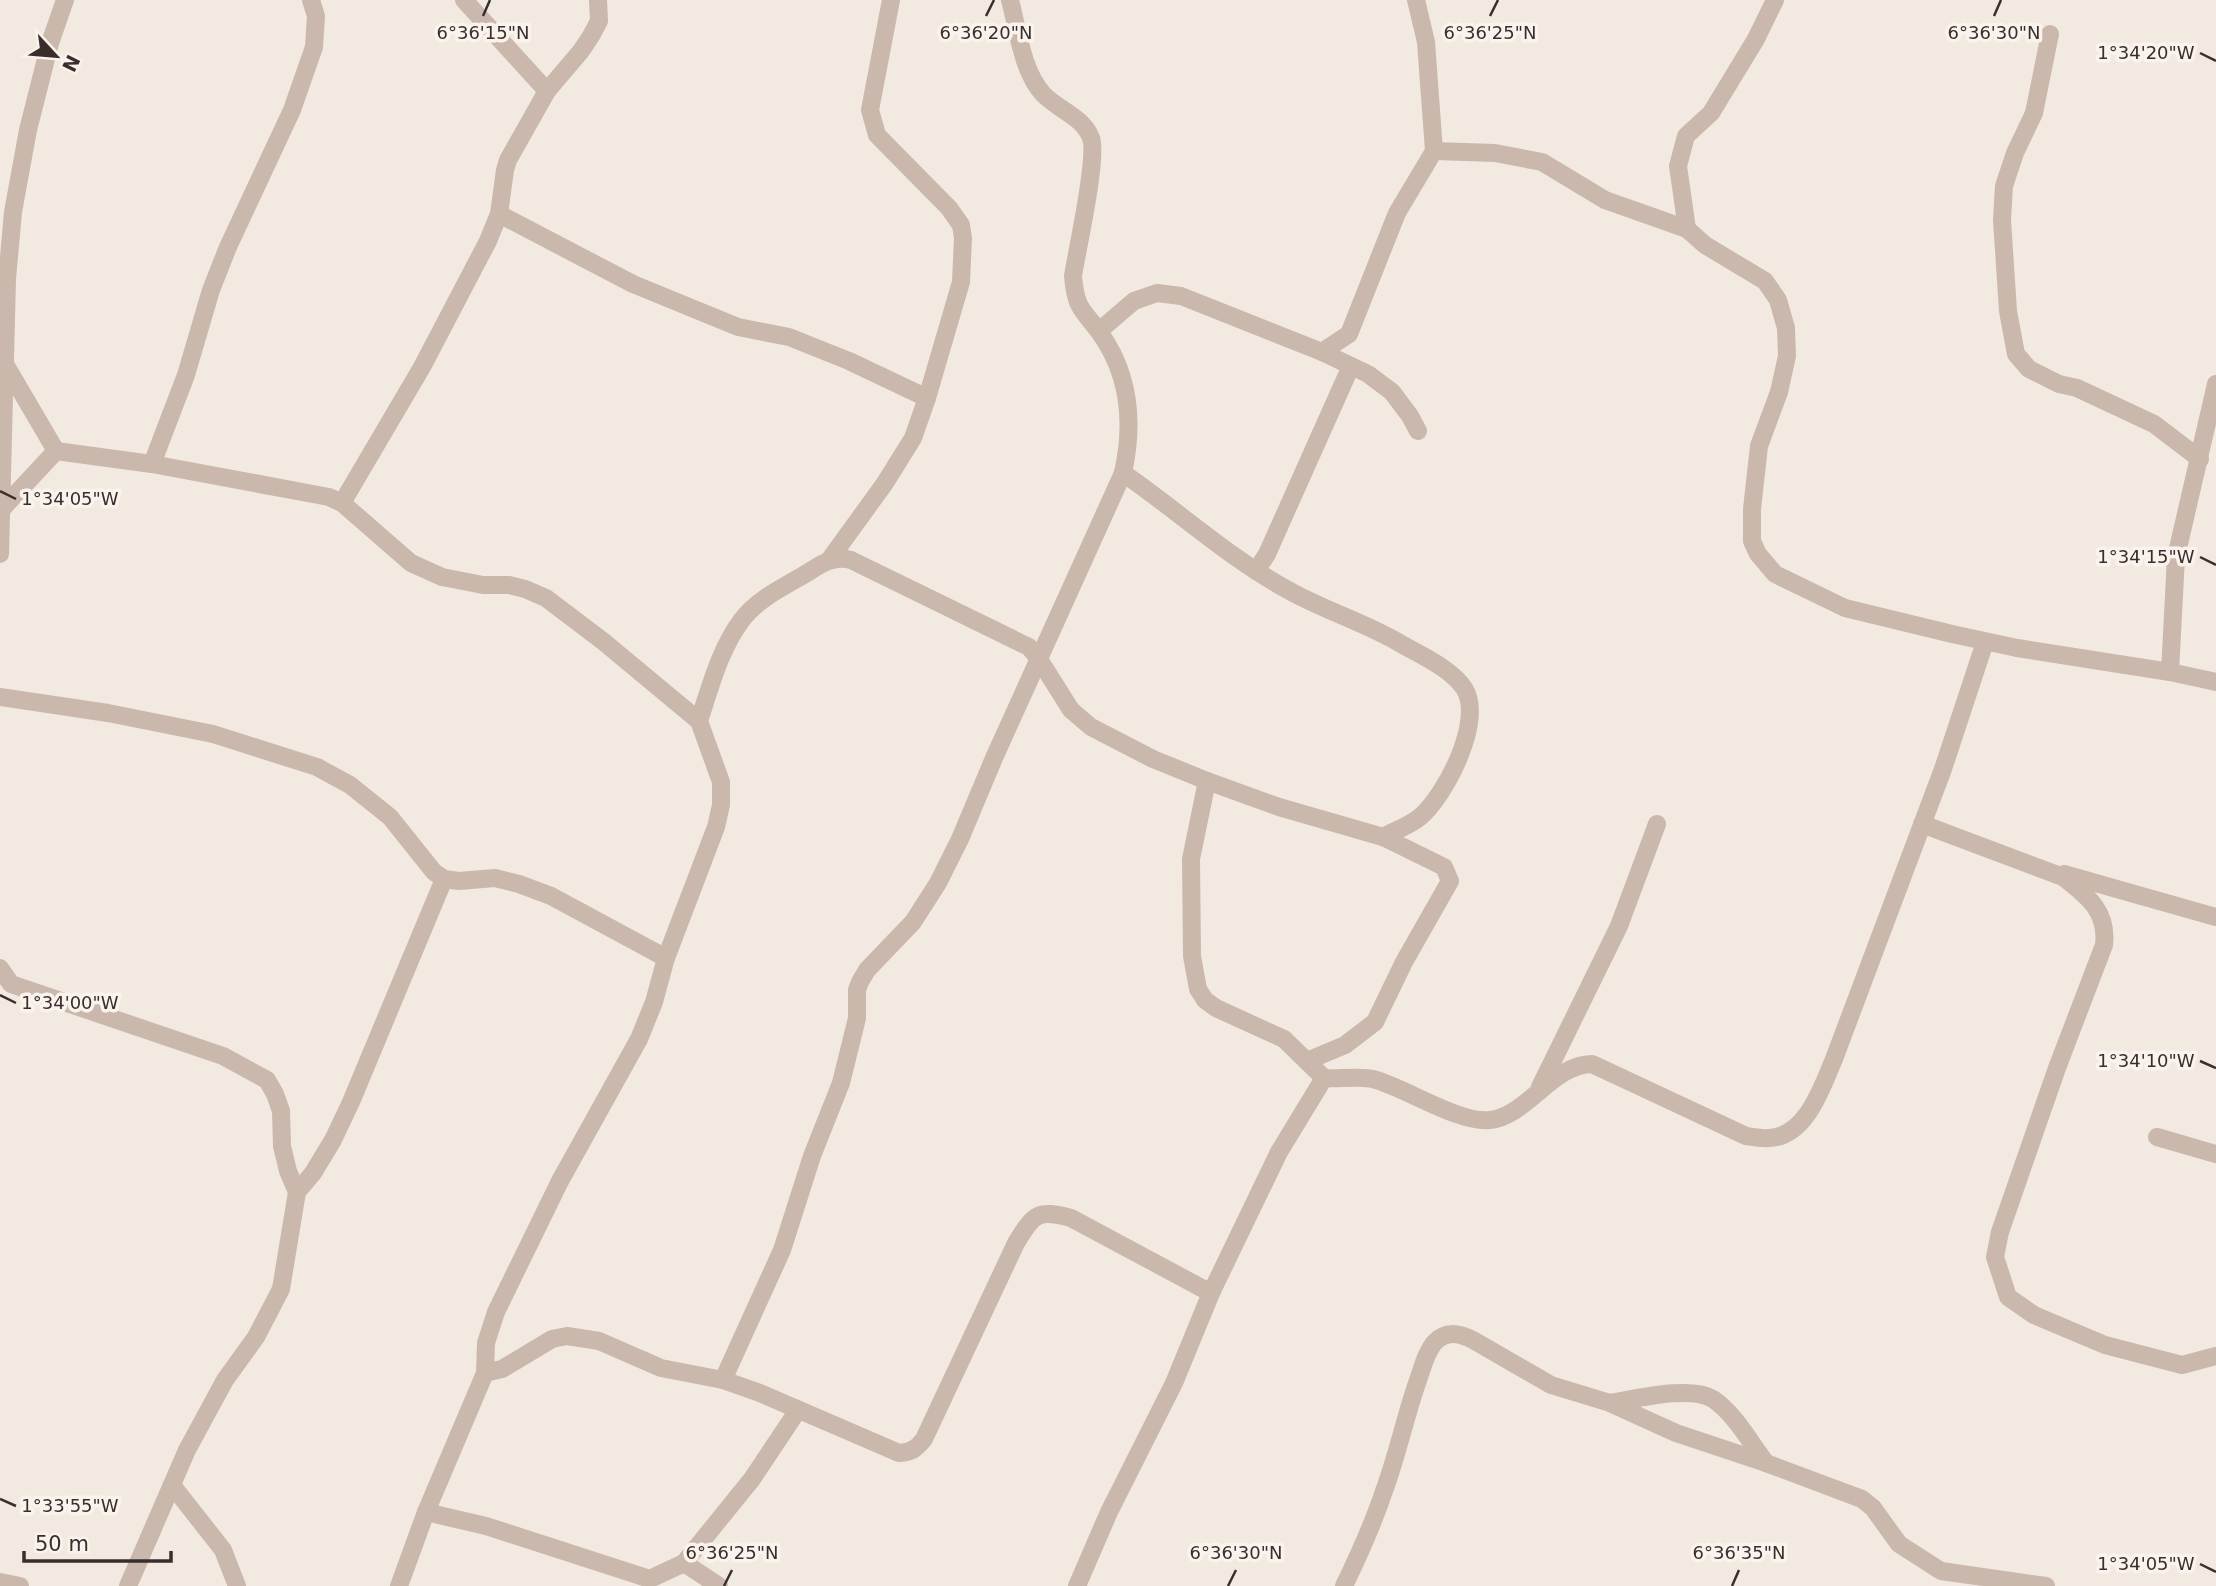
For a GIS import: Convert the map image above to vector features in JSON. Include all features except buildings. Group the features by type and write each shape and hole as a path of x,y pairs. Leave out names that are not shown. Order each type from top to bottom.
{"street":[{"path":"0,554 8,279 7,207 65,0"},
{"path":"152,464 186,375 211,290 292,110 314,47 316,16 311,0"},
{"path":"464,0 547,90"},
{"path":"342,503 422,367 499,214 508,160 547,90 591,36 598,21 598,0"},
{"path":"699,721 728,644 741,620 757,604 830,559 885,483 913,438 961,282 961,225 949,208 877,135 873,125 870,110 891,0"},
{"path":"723,1380 782,1250 812,1156 841,1083 857,1018 857,990 860,982 867,970 913,922 938,883 1124,472 1130,427 1123,376 1116,358 1099,331 1081,311 1075,296 1073,276 1089,182 1093,151 1091,138 1081,123 1044,95 1036,83 1028,67 1010,0"},
{"path":"1322,352 1349,334 1398,213 1434,151 1426,41 1416,0"},
{"path":"1687,229 1678,166 1686,136 1711,113 1756,39 1775,0"},
{"path":"2050,34 2034,113 2015,153 2004,186 2002,220 2008,311 2016,354 2029,369 2059,384 2092,394 2154,424 2200,459"},
{"path":"1434,151 1495,153 1542,162 1605,200 1687,229 1705,245 1765,281 1778,300 1786,328 1787,356 1779,392 1759,446 1752,509 1752,541 1758,554 1775,573 1844,608 1985,642 2216,682"},
{"path":"499,214 632,284 738,327 789,337 849,361 927,398"},
{"path":"1099,331 1134,301 1157,293 1181,296 1322,352 1375,379 1392,392 1418,431"},
{"path":"5,364 56,451"},
{"path":"1256,571 1351,366"},
{"path":"2170,672 2176,557 2216,384"},
{"path":"56,451 152,464 329,497 342,503 411,563 442,577 471,583 509,585 546,598 699,721 721,782 722,805 666,958 654,1002 639,1039 560,1181 509,1283 486,1343 485,1373 426,1512 399,1586"},
{"path":"0,511 56,451"},
{"path":"1124,472 1256,571 1289,591 1395,640 1444,671 1465,690 1469,703 1466,740 1439,797 1419,818 1382,838"},
{"path":"830,559 851,560 1029,648 1039,659 1071,710 1091,727 1153,759 1279,807 1382,838 1444,867 1450,881 1404,962 1376,1021 1345,1045 1307,1061"},
{"path":"1207,781 1191,859 1192,956 1198,989 1205,1000 1216,1008 1284,1039 1324,1078 1374,1080 1479,1120 1499,1118 1537,1094 1559,1075 1579,1064 1592,1063 1746,1136 1771,1139 1800,1122 1814,1103 1834,1059 1961,721 1985,642"},
{"path":"0,697 108,713 213,734 317,767 350,785 390,817 434,872 444,879 459,881 495,878 519,884 551,896 666,958"},
{"path":"1537,1094 1619,926 1657,824"},
{"path":"1922,824 2049,870 2216,917"},
{"path":"2049,870 2078,888 2102,916 2106,932 2105,945 2057,1068 2000,1232 1995,1257 2001,1279 2008,1297 2020,1307 2067,1331 2088,1336 2105,1345 2182,1365 2216,1356"},
{"path":"128,1586 187,1450 225,1380 256,1337 281,1289 297,1192 313,1173 333,1140 351,1102 444,879"},
{"path":"0,968 5,987 223,1056 267,1080 281,1111 282,1146 297,1192"},
{"path":"1077,1586 1109,1512 1174,1383 1211,1293 1279,1152 1324,1078"},
{"path":"2157,1137 2216,1154"},
{"path":"485,1373 502,1370 552,1339 567,1336 599,1341 661,1368 723,1380 760,1393 900,1453 917,1448 924,1439 1016,1243 1029,1222 1040,1213 1071,1218 1211,1293"},
{"path":"1344,1586 1362,1550 1385,1490 1426,1358 1435,1342 1448,1334 1460,1334 1551,1385 1610,1403 1685,1437 1766,1463 1862,1499 1873,1508 1899,1544 1937,1579 2046,1586"},
{"path":"1610,1403 1673,1394 1702,1395 1712,1399 1733,1419 1766,1463"},
{"path":"426,1512 486,1526 650,1579 684,1563 752,1479 798,1410"},
{"path":"172,1485 223,1550 237,1586"},
{"path":"684,1563 719,1586"},
{"path":"0,1582 20,1586"}]}
